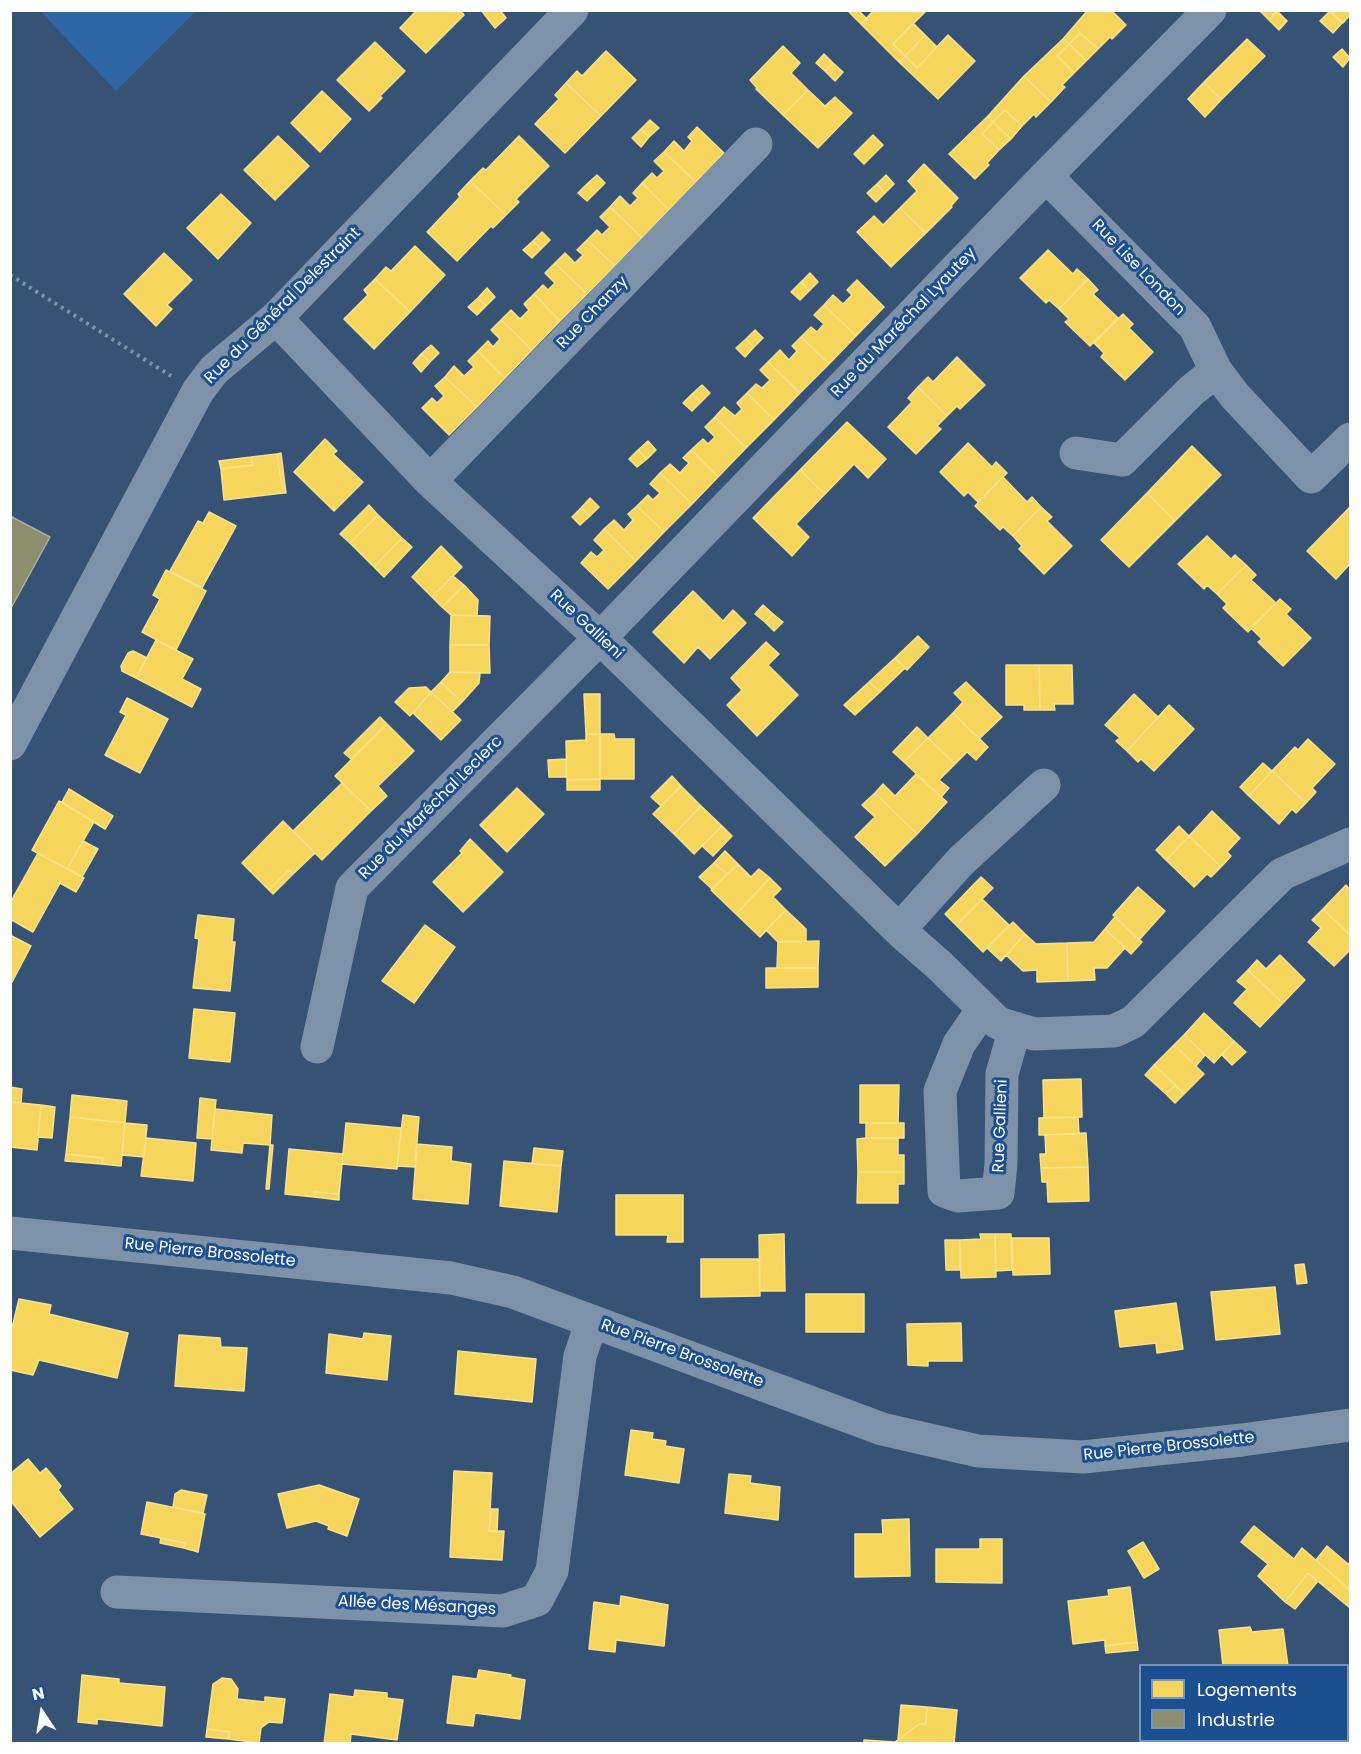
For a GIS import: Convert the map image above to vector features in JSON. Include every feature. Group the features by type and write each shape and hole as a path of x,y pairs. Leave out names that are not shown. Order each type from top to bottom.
{"street":[{"name":"Rue du Général Delestraint","path":"10,744 198,391 214,370 276,318 572,10"},
{"name":"Rue du Maréchal Lyautey","path":"600,638 1046,176 1210,10"},
{"name":"Rue Chanzy","path":"430,481 756,144"},
{"name":"Rue Lise London","path":"1046,176 1195,327 1216,371 1235,396 1311,477 1350,439"},
{"name":"Rue Gallieni","path":"276,318 430,481 600,638 899,930 998,1023 1034,1034 1114,1031 1133,1022 1282,874 1350,844"},
{"path":"1076,453 1122,460 1191,391 1216,371"},
{"name":"Rue du Maréchal Leclerc","path":"317,1047 352,888 600,638"},
{"path":"899,930 962,861 1044,785"},
{"name":"Rue Gallieni","path":"983,1009 959,1044 940,1091 944,1191 957,1197 998,1193 1001,1164 1002,1074 1015,1028"},
{"name":"Rue Pierre Brossolette","path":"10,1233 451,1278 513,1292 882,1429 978,1451 1083,1457 1242,1440 1350,1425"},
{"name":"Allée des Mésanges","path":"117,1592 503,1611 537,1600 552,1571 580,1356 592,1321"}],"path":[{"path":"10,275 163,372 198,391"}],"shaded area":[{"path":"40,11 196,11 116,91"}],"building: Logements":[{"path":"417,10 460,10 464,15 426,53 400,28"},
{"path":"481,10 500,10 506,18 495,28"},
{"path":"847,10 858,10 867,19 861,24"},
{"path":"874,10 925,12 893,44 905,56 899,62 861,24"},
{"path":"1088,10 1111,10 1126,25 1098,49 1080,33 1069,44 1063,39"},
{"path":"1259,10 1276,10 1277,11 1269,20"},
{"path":"1330,10 1350,10 1350,15 1343,23"},
{"path":"1277,11 1287,21 1279,30 1269,20"},
{"path":"1330,11 1342,23 1333,33 1320,21"},
{"path":"913,23 925,35 905,56 893,44"},
{"path":"1080,33 1098,49 1086,61 1069,44"},
{"path":"925,35 937,47 917,68 905,56"},
{"path":"948,35 975,61 938,99 899,62 905,56 917,68"},
{"path":"1063,39 1069,44 1057,56 1074,73 1062,85 1065,87 1051,102 1024,76"},
{"path":"1247,39 1265,56 1221,100 1204,82"},
{"path":"375,42 405,71 380,96 382,98 369,111 337,80"},
{"path":"1069,44 1086,61 1074,73 1057,56"},
{"path":"783,46 800,63 791,73 808,90 783,115 756,89 750,80"},
{"path":"1342,49 1350,58 1343,67 1333,57"},
{"path":"606,51 636,80 601,116 566,83 577,71 582,76"},
{"path":"824,54 833,63 825,71 816,63"},
{"path":"833,63 843,72 835,81 825,71"},
{"path":"1024,76 1051,102 1036,117 1034,114 1022,126 1005,110 993,122 988,116"},
{"path":"1204,82 1221,100 1205,117 1188,99"},
{"path":"566,83 601,116 565,153 535,124 559,99 555,95"},
{"path":"808,90 825,106 835,97 852,113 818,148 783,115"},
{"path":"322,91 351,119 320,152 291,123"},
{"path":"1005,110 1022,126 1011,139 993,122"},
{"path":"988,116 993,122 982,134 999,150 987,163 989,165 975,179 949,154"},
{"path":"650,120 659,128 649,137 641,129"},
{"path":"993,122 1011,139 999,150 982,134"},
{"path":"697,127 724,153 696,182 664,152 674,141 684,151 692,141 688,137"},
{"path":"641,129 649,137 641,147 632,138"},
{"path":"873,135 883,145 864,164 854,154"},
{"path":"278,136 309,166 275,200 244,170"},
{"path":"519,136 549,166 516,199 519,202 506,215 470,181 483,168 486,170"},
{"path":"664,152 696,182 669,210 642,183 652,173 657,178 664,171 654,161"},
{"path":"924,164 958,198 926,233 900,208 917,191 908,181"},
{"path":"597,175 605,183 596,192 587,184"},
{"path":"886,175 894,184 885,193 877,184"},
{"path":"470,181 506,215 493,228 491,226 457,261 427,232 460,197 458,194"},
{"path":"642,183 669,210 642,238 610,207 620,196 630,206 638,198 633,193"},
{"path":"587,184 596,192 587,201 578,193"},
{"path":"877,184 885,193 876,202 867,193"},
{"path":"221,194 251,223 218,259 187,228"},
{"path":"610,207 642,238 615,266 587,240 597,230 602,235 610,227 600,217"},
{"path":"900,208 926,233 891,267 857,232 874,216 883,225"},
{"path":"542,232 550,240 541,249 533,241"},
{"path":"587,240 615,266 587,294 555,263 565,253 575,263 583,255 577,250"},
{"path":"533,241 541,249 532,258 523,250"},
{"path":"415,246 445,275 410,312 375,279 386,267 391,271"},
{"path":"1048,250 1073,274 1077,269 1088,279 1059,309 1049,300 1046,303 1020,278"},
{"path":"164,253 192,280 167,305 172,309 156,326 124,294"},
{"path":"555,263 587,294 560,321 534,294 543,285 548,290 555,283 545,273"},
{"path":"810,273 818,282 809,291 801,282"},
{"path":"375,279 410,312 374,349 344,319 368,295 364,290"},
{"path":"1088,279 1098,290 1093,294 1118,318 1090,346 1065,322 1069,319 1059,309"},
{"path":"857,280 884,307 856,336 824,305 833,295 843,304 852,295 847,290"},
{"path":"801,282 809,291 800,300 791,292"},
{"path":"487,288 495,297 486,306 478,298"},
{"path":"534,294 560,321 532,350 501,320 511,310 520,319 529,310 524,304"},
{"path":"478,298 486,306 477,315 468,307"},
{"path":"824,305 856,336 829,364 801,337 811,327 817,332 824,324 814,315"},
{"path":"1123,314 1133,324 1129,328 1153,352 1125,380 1101,357 1104,353 1094,343"},
{"path":"501,320 532,350 505,378 478,351 488,341 493,347 500,339 491,330"},
{"path":"755,330 763,338 754,347 746,339"},
{"path":"801,337 829,364 800,393 768,362 780,350 789,360 797,351 792,346"},
{"path":"746,339 754,347 745,357 736,348"},
{"path":"431,345 439,353 430,362 421,354"},
{"path":"478,351 505,378 477,407 445,377 454,366 464,376 474,367 468,361"},
{"path":"421,354 430,362 421,372 413,363"},
{"path":"957,357 985,385 960,409 957,406 947,416 918,387 928,377 933,382"},
{"path":"768,362 800,393 774,420 747,393 756,384 762,388 770,380 760,370"},
{"path":"445,377 477,407 449,435 422,408 432,398 437,403 444,396 435,386"},
{"path":"702,385 710,393 701,402 692,394"},
{"path":"918,387 947,416 937,426 941,429 916,454 888,427 912,402 908,398"},
{"path":"747,393 774,420 746,448 715,417 724,407 735,416 742,409 737,403"},
{"path":"692,394 701,402 692,411 683,403"},
{"path":"715,417 746,448 718,477 691,450 703,439 708,444 715,437 705,427"},
{"path":"847,422 886,459 868,478 854,464 825,494 800,470"},
{"path":"325,439 337,451 333,454 363,482 334,511 294,472"},
{"path":"648,441 656,450 647,459 638,450"},
{"path":"968,443 992,467 996,462 1007,473 978,502 968,492 964,496 940,472"},
{"path":"1192,446 1221,475 1175,521 1147,493"},
{"path":"638,450 647,459 637,467 629,459"},
{"path":"691,450 718,477 692,504 660,473 670,464 680,473 689,463 683,458"},
{"path":"281,453 286,493 283,493 277,454"},
{"path":"277,454 283,493 224,500 221,469 253,465 251,457"},
{"path":"251,457 253,465 221,469 219,461"},
{"path":"800,470 825,494 796,524 809,537 792,556 753,518"},
{"path":"660,473 692,504 664,532 637,506 648,495 653,500 660,493 650,484"},
{"path":"1003,477 1027,502 1032,497 1041,507 1013,536 1003,527 1000,530 975,506"},
{"path":"1147,493 1175,521 1129,567 1101,540"},
{"path":"590,498 599,507 590,516 581,508"},
{"path":"369,505 378,515 350,543 340,534"},
{"path":"637,506 664,532 636,561 604,529 614,520 624,530 633,520 628,514"},
{"path":"1041,507 1052,517 1047,521 1072,546 1044,574 1019,549 1022,546 1013,536"},
{"path":"1350,507 1350,564 1336,579 1307,551"},
{"path":"581,508 590,516 580,525 572,517"},
{"path":"209,512 236,526 202,588 170,571 198,521 203,523"},
{"path":"378,515 402,538 374,567 350,543"},
{"path":"604,529 636,561 608,589 581,563 591,552 597,557 604,550 594,540"},
{"path":"1207,536 1231,559 1235,555 1246,565 1217,594 1207,585 1204,589 1178,564"},
{"path":"402,538 412,547 384,577 374,567"},
{"path":"441,546 462,567 432,597 412,577"},
{"path":"1246,565 1256,575 1251,580 1276,603 1248,632 1223,608 1227,604 1217,594"},
{"path":"166,570 206,591 176,650 142,632 160,599 153,595"},
{"path":"453,576 464,585 442,607 432,597"},
{"path":"464,585 478,600 477,616 451,615 442,607"},
{"path":"693,591 723,621 733,610 746,623 710,659 698,647 684,663 653,632"},
{"path":"1280,599 1291,609 1286,614 1311,638 1283,666 1258,642 1262,639 1251,628"},
{"path":"763,605 773,614 765,622 755,614"},
{"path":"773,614 783,622 774,631 765,622"},
{"path":"451,615 490,616 489,645 450,645"},
{"path":"918,636 929,647 907,670 895,658"},
{"path":"156,640 193,659 182,679 201,689 192,707 136,678"},
{"path":"766,642 779,654 768,665 798,695 757,736 727,705 742,690 731,678"},
{"path":"450,645 489,645 490,673 450,672"},
{"path":"133,651 147,658 136,678 122,671 121,666 128,653"},
{"path":"895,658 905,668 880,692 869,682"},
{"path":"1006,665 1039,665 1040,710 1024,710 1024,705 1006,705"},
{"path":"1039,665 1072,665 1073,704 1054,704 1055,710 1040,710"},
{"path":"450,672 480,673 479,683 462,702 441,682"},
{"path":"441,682 462,702 452,712 431,692"},
{"path":"869,682 880,692 855,715 844,705"},
{"path":"966,682 1002,717 979,739 953,713 963,702 954,693"},
{"path":"426,687 431,692 410,716 395,702 409,688"},
{"path":"431,692 461,720 441,740 413,713"},
{"path":"584,694 600,694 600,734 586,734"},
{"path":"1134,694 1158,717 1127,751 1116,741 1120,738 1105,725"},
{"path":"127,698 168,719 140,773 105,755 126,715 120,712"},
{"path":"1169,705 1194,729 1154,771 1141,759 1138,762 1127,751"},
{"path":"953,713 988,747 976,760 967,752 955,764 928,738"},
{"path":"380,717 387,724 351,759 344,753"},
{"path":"387,724 414,751 378,786 387,796 371,811 335,776"},
{"path":"917,727 928,738 904,762 893,752"},
{"path":"586,734 600,734 600,779 567,780 566,741 586,740"},
{"path":"600,734 614,734 615,739 634,739 634,779 600,779"},
{"path":"928,738 955,764 939,780 949,788 941,797 904,762"},
{"path":"1308,739 1335,764 1312,788 1316,792 1306,803 1272,771 1295,747 1298,750"},
{"path":"566,759 566,777 549,777 548,760"},
{"path":"1263,763 1272,771 1249,796 1240,787"},
{"path":"1272,771 1306,803 1296,813 1292,809 1279,824 1249,796"},
{"path":"916,774 947,802 917,834 875,793 883,784 895,796"},
{"path":"672,776 681,786 661,806 651,797"},
{"path":"600,779 600,790 567,790 567,780"},
{"path":"342,783 371,811 322,860 293,831"},
{"path":"681,786 701,806 674,834 653,814"},
{"path":"517,788 544,814 507,852 480,825"},
{"path":"69,789 113,816 105,829 62,802"},
{"path":"875,793 917,834 885,866 855,837 875,817 862,805"},
{"path":"59,801 94,822 67,869 32,850"},
{"path":"701,806 722,826 694,854 674,834"},
{"path":"1212,811 1240,838 1227,852 1231,856 1221,867 1189,836"},
{"path":"283,821 315,853 293,874 289,870 269,890 242,863"},
{"path":"722,826 732,836 713,856 702,846"},
{"path":"1179,826 1189,836 1166,860 1156,850"},
{"path":"1189,836 1221,867 1211,877 1207,874 1194,887 1166,860"},
{"path":"470,839 503,872 463,912 433,882 462,853 460,851"},
{"path":"83,841 98,849 82,877 67,869"},
{"path":"725,851 738,864 727,874 714,863"},
{"path":"38,853 84,878 76,892 60,883 33,932 10,919 10,903"},
{"path":"714,863 727,874 712,889 699,877"},
{"path":"738,864 751,877 759,869 770,878 736,914 711,890"},
{"path":"289,870 293,874 273,894 269,890"},
{"path":"981,877 993,888 956,925 945,914"},
{"path":"770,878 781,889 773,897 786,910 760,937 736,914"},
{"path":"1346,885 1350,890 1350,935 1323,909"},
{"path":"1138,887 1165,911 1139,940 1113,915"},
{"path":"982,899 1009,925 983,952 956,925"},
{"path":"1323,909 1350,935 1350,950 1334,966 1308,942 1321,928 1312,920"},
{"path":"786,910 806,929 806,941 778,942 766,930"},
{"path":"198,915 234,919 232,942 235,942 230,991 193,988 199,939 195,938"},
{"path":"1115,917 1142,942 1131,954 1105,929"},
{"path":"1013,922 1025,934 1001,961 987,948"},
{"path":"425,925 455,947 414,1003 382,981"},
{"path":"1105,929 1125,948 1107,968 1094,968 1095,980 1068,981 1067,943 1094,942"},
{"path":"1025,934 1036,944 1067,943 1068,981 1037,982 1037,970 1023,971 1006,955"},
{"path":"10,935 31,946 11,984 10,984"},
{"path":"819,941 818,968 777,968 778,942"},
{"path":"1280,955 1305,980 1283,1003 1248,970 1257,960 1266,969"},
{"path":"766,968 818,968 818,987 766,988"},
{"path":"1248,970 1283,1003 1260,1027 1234,1003 1247,989 1237,981"},
{"path":"194,1009 235,1013 230,1062 189,1058"},
{"path":"1204,1013 1234,1041 1214,1063 1184,1035"},
{"path":"1184,1035 1205,1055 1196,1066 1174,1045"},
{"path":"1234,1041 1246,1052 1232,1065 1222,1055"},
{"path":"1174,1045 1204,1074 1184,1094 1154,1065"},
{"path":"1154,1065 1176,1085 1166,1094 1145,1075"},
{"path":"1081,1079 1082,1117 1044,1118 1043,1080"},
{"path":"860,1085 899,1085 898,1123 860,1123"},
{"path":"1176,1085 1184,1094 1175,1103 1166,1094"},
{"path":"10,1087 22,1089 21,1103 10,1102"},
{"path":"72,1095 127,1101 125,1123 70,1117"},
{"path":"200,1098 216,1100 212,1139 197,1138"},
{"path":"10,1102 41,1105 37,1150 10,1147"},
{"path":"41,1105 55,1107 52,1138 38,1137"},
{"path":"215,1109 272,1115 270,1145 243,1143 242,1153 211,1150"},
{"path":"403,1115 419,1117 415,1167 397,1166"},
{"path":"70,1117 125,1123 121,1166 102,1164 103,1158 66,1154"},
{"path":"1078,1117 1079,1134 1039,1135 1039,1118"},
{"path":"125,1123 147,1125 144,1157 122,1155"},
{"path":"346,1123 401,1128 397,1169 342,1164"},
{"path":"866,1123 904,1123 904,1138 866,1138"},
{"path":"1086,1133 1088,1167 1041,1168 1040,1154 1046,1154 1045,1135"},
{"path":"146,1138 196,1143 193,1181 141,1176"},
{"path":"898,1138 898,1155 904,1155 904,1172 858,1172 857,1139"},
{"path":"417,1144 452,1147 451,1161 471,1164 468,1204 413,1199"},
{"path":"270,1145 273,1145 269,1189 266,1189"},
{"path":"534,1148 563,1151 561,1166 532,1164"},
{"path":"289,1149 343,1154 339,1194 315,1192 314,1197 285,1194"},
{"path":"66,1154 103,1158 102,1164 65,1161"},
{"path":"504,1161 561,1166 557,1212 500,1206"},
{"path":"1088,1167 1089,1201 1048,1202 1047,1182 1042,1182 1041,1168"},
{"path":"858,1172 904,1172 904,1184 898,1184 898,1203 857,1203"},
{"path":"315,1192 339,1194 339,1200 314,1197"},
{"path":"616,1195 683,1195 683,1242 667,1242 668,1235 616,1235"},
{"path":"784,1234 785,1291 760,1291 759,1235"},
{"path":"980,1234 995,1234 996,1277 961,1278 960,1240 981,1239"},
{"path":"995,1234 1011,1234 1012,1270 996,1271"},
{"path":"1012,1238 1049,1238 1050,1274 1013,1275"},
{"path":"945,1240 960,1240 960,1270 946,1270"},
{"path":"701,1259 759,1259 760,1296 701,1297"},
{"path":"1304,1264 1307,1283 1297,1284 1295,1265"},
{"path":"1275,1287 1280,1334 1216,1340 1211,1292"},
{"path":"806,1294 864,1294 864,1332 806,1332"},
{"path":"19,1299 51,1305 49,1314 128,1333 117,1378 39,1360 33,1375 10,1370 10,1336"},
{"path":"1176,1303 1183,1349 1157,1353 1156,1343 1120,1347 1115,1311"},
{"path":"961,1323 962,1361 928,1361 928,1366 908,1365 907,1324"},
{"path":"364,1333 391,1336 387,1380 326,1373 329,1334 363,1339"},
{"path":"179,1335 220,1338 221,1347 247,1348 244,1391 175,1386"},
{"path":"458,1351 536,1359 532,1402 455,1394"},
{"path":"631,1430 653,1433 652,1439 666,1441 665,1446 684,1449 679,1483 625,1475"},
{"path":"28,1459 40,1473 46,1468 61,1486 58,1490 73,1509 40,1537 10,1500 10,1474"},
{"path":"454,1471 492,1473 489,1531 504,1531 502,1560 450,1557"},
{"path":"729,1474 751,1476 750,1483 780,1487 778,1520 725,1513"},
{"path":"319,1485 359,1499 347,1536 328,1529 329,1526 316,1521 287,1528 278,1494"},
{"path":"181,1490 207,1495 203,1513 173,1507 175,1494"},
{"path":"147,1502 205,1514 198,1552 184,1548 185,1543 141,1534"},
{"path":"491,1509 498,1509 497,1532 489,1531"},
{"path":"909,1519 910,1576 855,1577 855,1534 883,1534 882,1520"},
{"path":"1254,1526 1294,1559 1302,1548 1350,1590 1350,1608 1308,1573 1285,1602 1258,1576 1268,1564 1241,1542"},
{"path":"161,1538 185,1543 184,1548 160,1543"},
{"path":"980,1539 1002,1539 1002,1583 936,1582 936,1549 980,1549"},
{"path":"1143,1542 1159,1569 1144,1578 1128,1551"},
{"path":"1327,1546 1348,1564 1350,1563 1350,1590 1316,1560"},
{"path":"1308,1573 1318,1581 1295,1609 1285,1602"},
{"path":"1130,1587 1137,1642 1105,1646 1105,1640 1073,1644 1068,1601 1109,1596 1108,1590"},
{"path":"621,1596 668,1605 664,1646 616,1640 615,1652 589,1649 594,1602 620,1606"},
{"path":"1250,1627 1252,1632 1283,1629 1288,1664 1223,1664 1219,1630"},
{"path":"1137,1642 1138,1650 1106,1653 1105,1646"},
{"path":"479,1670 511,1675 510,1677 525,1680 520,1719 475,1713 473,1726 447,1723 453,1676 477,1679"},
{"path":"82,1675 119,1679 119,1683 165,1687 162,1726 97,1719 97,1724 78,1722"},
{"path":"222,1678 231,1679 238,1689 237,1699 265,1702 265,1697 285,1699 282,1723 269,1722 261,1728 259,1743 228,1739 230,1732 207,1729 213,1684"},
{"path":"355,1690 387,1693 387,1698 403,1700 397,1740 351,1734 350,1744 324,1744 330,1694 354,1697"},
{"path":"901,1705 927,1707 926,1724 919,1724 898,1740"},
{"path":"927,1707 957,1710 954,1744 864,1744 864,1740 895,1742 919,1724 926,1724"},
{"path":"207,1729 230,1732 228,1739 206,1737"}],"building: Industrie":[{"path":"10,516 50,537 10,610"}]}
